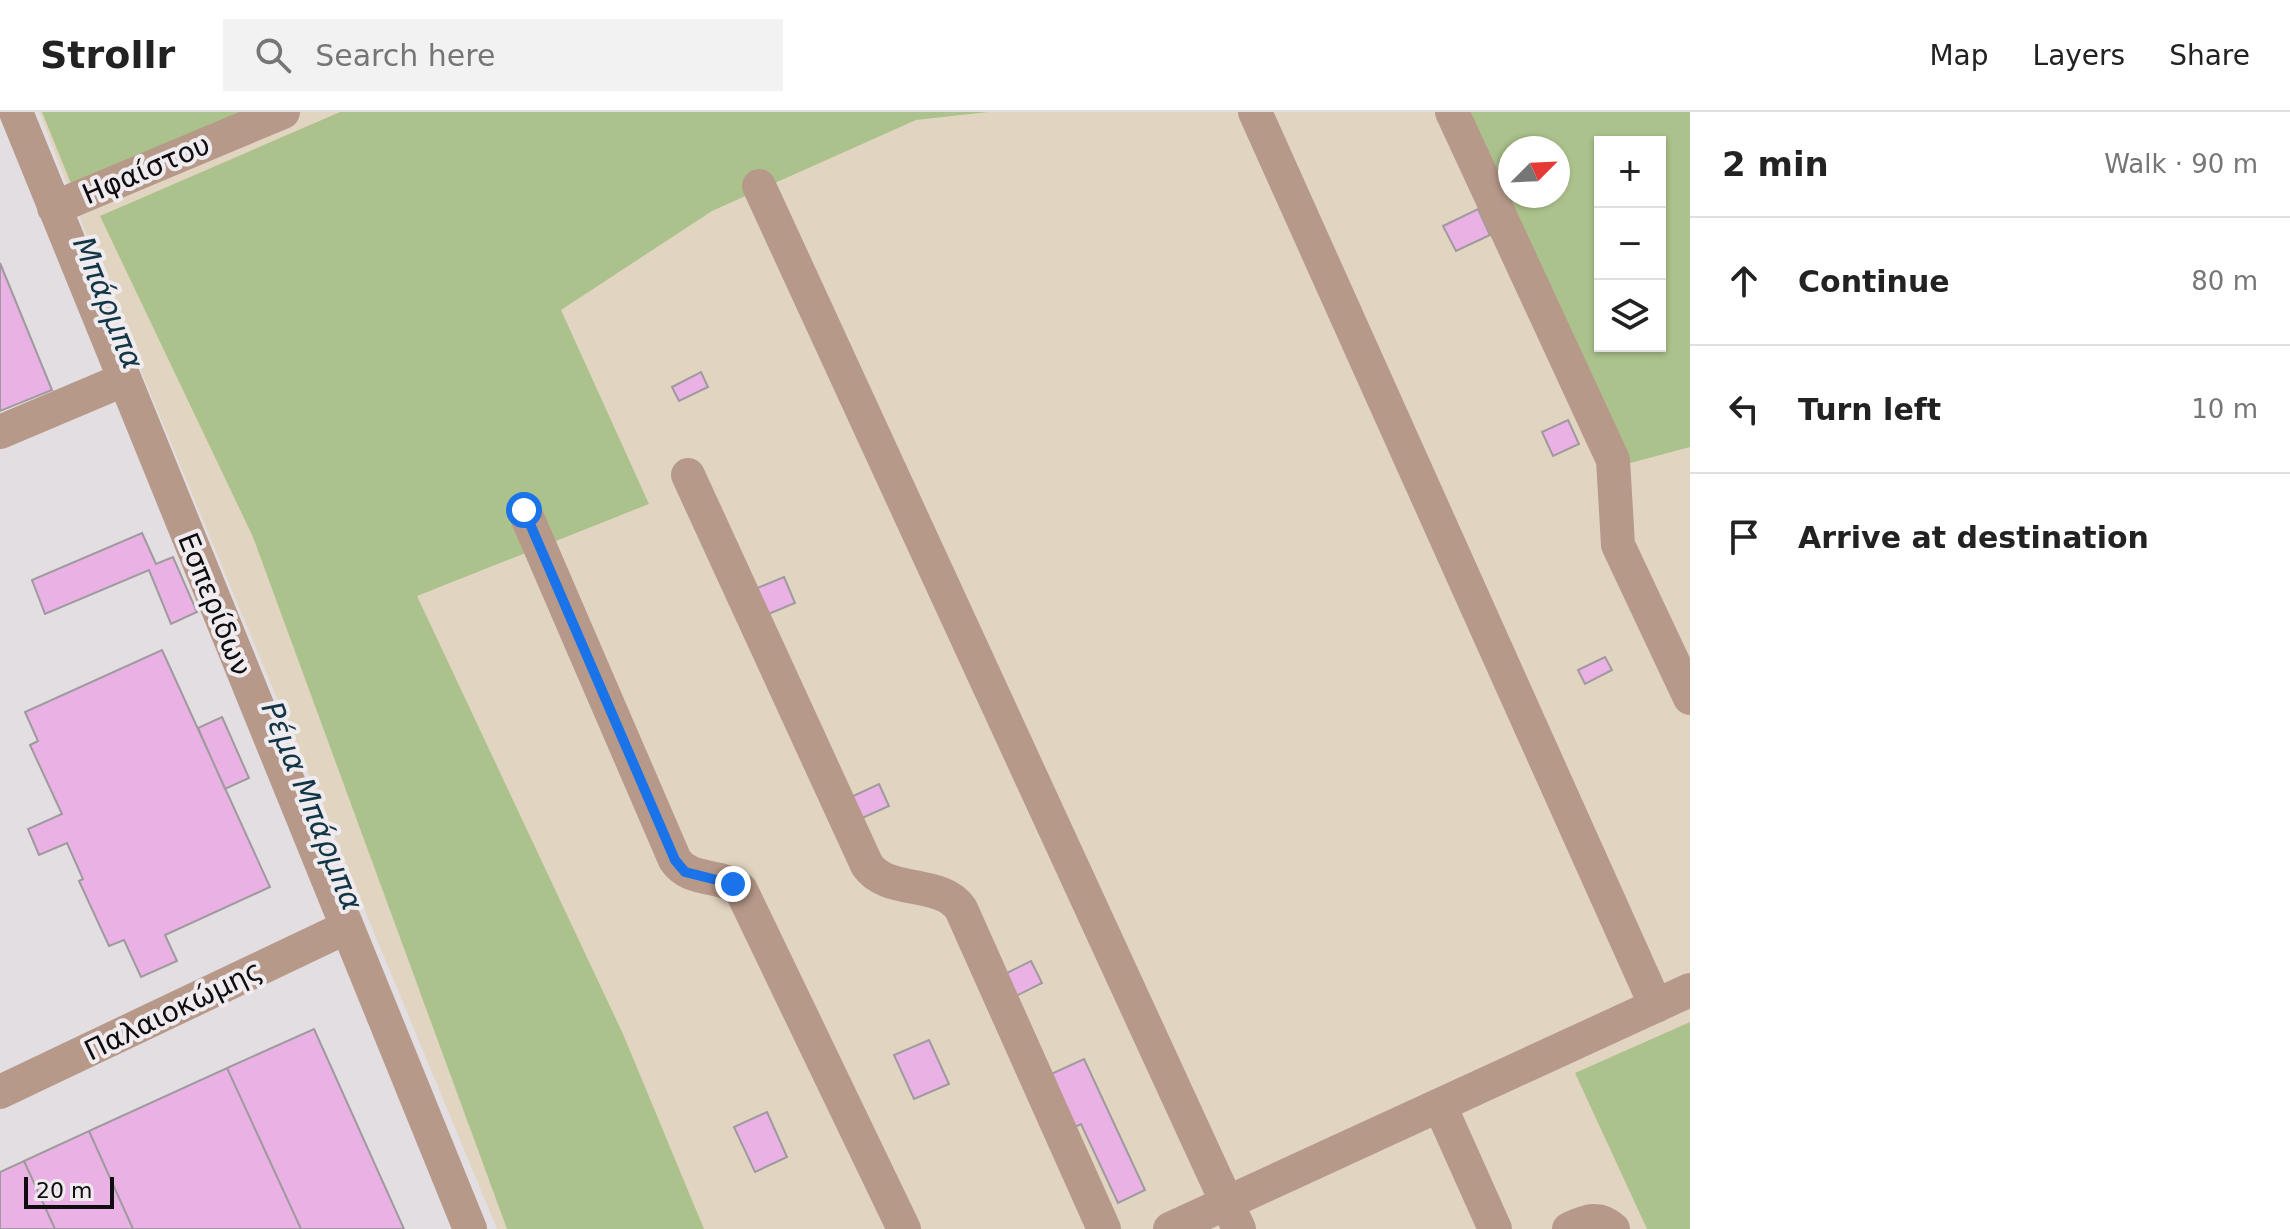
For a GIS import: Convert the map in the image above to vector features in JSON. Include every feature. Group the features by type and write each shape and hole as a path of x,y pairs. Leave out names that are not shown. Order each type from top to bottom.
{"street":[{"name":"Εσπερίδων","path":"16,112 470,1229"},
{"name":"Ηφαίστου","path":"54,208 283,112"},
{"path":"1255,112 1656,1006"},
{"path":"1452,112 1613,460 1618,545 1690,698"},
{"path":"759,186 1233,1216"},
{"path":"0,432 123,380"},
{"path":"688,475 867,865 881,877 947,897 961,909 1104,1229"},
{"path":"524,510 675,860 685,872 733,884 741,890 904,1229"},
{"name":"Παλαιοκώμης","path":"0,1092 347,927"},
{"path":"1170,1229 1233,1216 1440,1106 1690,990"},
{"path":"1440,1106 1495,1229"},
{"path":"1569,1229 1594,1220 1603,1221 1613,1229"}],"shaded area":[{"path":"39,112 1690,112 1690,1229 497,1229 117,313"}],"green space":[{"path":"42,112 245,112 72,186"},
{"path":"340,112 988,112 916,120 712,211 561,310 649,504 417,596 623,1034 704,1229 507,1229 253,537 100,216"},
{"path":"1455,112 1690,112 1690,447 1619,466 1499,208 1570,208 1570,136 1498,136 1498,205"},
{"path":"1690,1022 1690,1229 1647,1229 1575,1073"}],"building":[{"path":"1478,209 1490,235 1456,251 1443,226"},
{"path":"0,263 52,390 0,411"},
{"path":"701,372 708,387 679,401 672,387"},
{"path":"1568,420 1579,444 1553,456 1542,432"},
{"path":"142,533 156,564 173,557 197,612 171,624 149,570 45,614 32,580"},
{"path":"784,577 795,603 761,617 750,591"},
{"path":"162,650 270,887 165,935 177,961 141,977 124,940 109,946 79,881 83,879 67,843 39,855 28,829 62,814 30,745 38,741 25,712"},
{"path":"1605,657 1612,670 1585,684 1578,670"},
{"path":"222,717 249,778 225,789 198,728"},
{"path":"879,784 889,806 860,819 851,797"},
{"path":"1031,961 1042,983 1016,996 1005,974"},
{"path":"314,1029 404,1229 301,1229 227,1068"},
{"path":"929,1040 949,1084 914,1099 894,1055"},
{"path":"1084,1059 1145,1190 1118,1203 1081,1124 1073,1128 1049,1075"},
{"path":"227,1068 301,1229 133,1229 89,1131"},
{"path":"767,1112 787,1157 755,1172 734,1127"},
{"path":"89,1131 133,1229 55,1229 24,1161"},
{"path":"24,1161 55,1229 0,1229 0,1172"}],"route":[{"path":"524,510 677,865 685,872 733,884"}],"water label":[{"name":"Μπάρμπα","path":"108,303"},
{"name":"Ρέμα Μπάρμπα","path":"312,806"}]}
